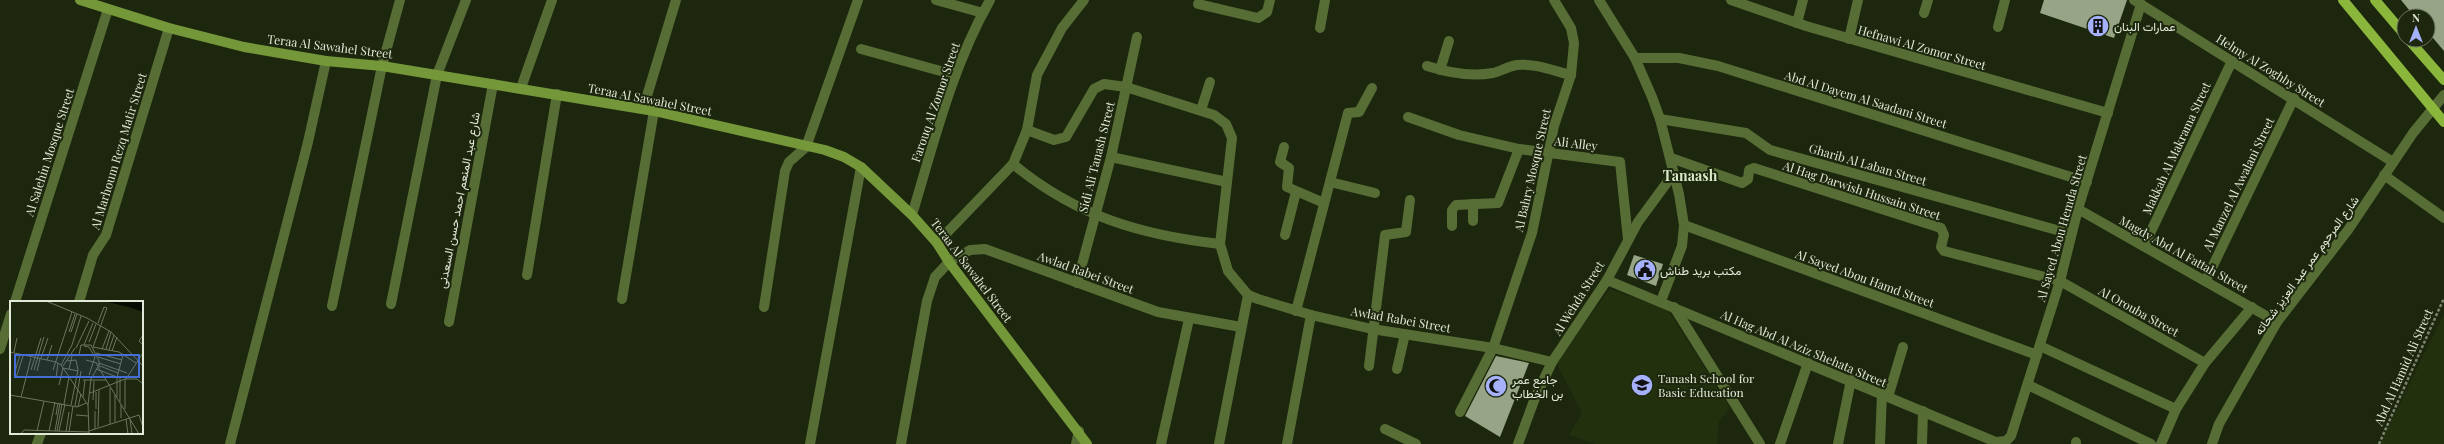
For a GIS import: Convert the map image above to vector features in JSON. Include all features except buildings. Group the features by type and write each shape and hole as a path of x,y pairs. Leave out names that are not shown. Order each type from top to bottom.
{"main road":[{"name":"Teraa Al Sawahel Street","path":"80,0 169,28 244,47 326,61 382,66 643,109 838,155 861,167 912,215 937,243 949,262 1079,431 1087,444"},
{"path":"2343,0 2444,122"},
{"path":"2375,0 2396,25"},
{"path":"2416,48 2444,80"}],"street":[{"path":"332,306 382,66 400,0"},
{"path":"391,304 437,75 466,0"},
{"path":"521,88 552,0"},
{"path":"643,109 676,0"},
{"path":"764,307 786,170 789,162 806,147 858,0"},
{"path":"936,0 983,13"},
{"name":"Farouq Al Zomor Street","path":"912,215 955,75 990,0"},
{"path":"937,243 1013,164 1027,130 1037,74 1062,28 1084,0"},
{"path":"1198,4 1258,18 1267,12 1270,0"},
{"path":"1320,28 1325,0"},
{"name":"Al Bahry Mosque Street","path":"1460,412 1493,348 1532,232 1548,153 1571,74 1574,43 1571,28 1554,0"},
{"path":"1598,0 1635,58 1660,119 1671,158 1684,225 1682,246 1661,301"},
{"name":"Hefnawi Al Zomor Street","path":"1730,0 1744,1 1797,23 1849,39 2108,113"},
{"path":"1797,23 1803,0"},
{"path":"1849,39 1858,0"},
{"path":"1924,13 1928,0"},
{"path":"1998,27 2005,0"},
{"name":"Helmy Al Zoghby Street","path":"2138,2 2294,98 2394,162"},
{"name":"Al Sayed Abou Hemda Street","path":"1991,440 1996,442 2006,442 2011,436 2060,281 2071,234 2108,113 2138,2"},
{"name":"Al Salehin Mosque Street","path":"15,301 108,9"},
{"name":"Al Marhoum Rezq Matir Street","path":"79,301 93,255 106,235 169,28"},
{"name":"Sidi Ali Tanash Street","path":"1077,283 1111,157 1137,37"},
{"path":"1440,70 1449,41"},
{"path":"861,49 955,75"},
{"name":"Abd Al Dayem Al Saadani Street","path":"1635,58 1679,58 1718,66 2087,182"},
{"path":"230,444 308,142 326,61"},
{"name":"Makkah Al Makrama Street","path":"2144,246 2232,61"},
{"path":"1427,66 1454,74 1481,74 1495,73 1515,65 1526,65 1571,74"},
{"path":"1201,110 1210,82"},
{"name":"شارع عبد المنعم احمد حسن السعدنى","path":"449,322 493,84"},
{"path":"1027,130 1054,140 1060,140 1071,132 1094,89 1104,84 1126,87 1201,110 1214,115 1226,124 1232,138 1220,244 1228,271 1248,295 1219,444"},
{"path":"1296,310 1348,112 1359,112 1372,88"},
{"path":"527,276 557,94"},
{"name":"شارع المرحوم عمر عبد العزيز شحاته","path":"2212,444 2223,418 2277,322 2348,230 2384,175 2444,95"},
{"name":"Al Manzel Al Awalani Street","path":"2206,280 2294,98"},
{"path":"622,299 654,111"},
{"name":"Ali Alley","path":"1408,117 1459,135 1519,149 1620,162 1628,239"},
{"name":"Gharib Al Laban Street","path":"1660,119 1746,133 1770,150 2071,234"},
{"path":"1284,147 1280,162 1289,167 1286,186 1296,192 1324,203"},
{"path":"1452,226 1453,207 1472,204 1498,203 1519,149"},
{"path":"1111,157 1227,182"},
{"name":"Al Hag Darwish Hussain Street","path":"1671,158 1742,183 1748,179 1749,170 1754,168 1941,228 1944,235 1941,247 1944,251 2060,281"},
{"path":"1013,164 1037,184 1095,215 1142,232 1177,239 1220,244"},
{"path":"810,444 861,167"},
{"name":"Al Wehda Street","path":"1518,444 1534,398 1552,362 1607,280 1628,239 1651,203 1674,173"},
{"path":"2384,175 2444,218"},
{"path":"1330,182 1375,192"},
{"path":"1285,235 1296,192"},
{"path":"1369,366 1372,328 1385,235 1406,232 1410,200"},
{"path":"1472,204 1473,221"},
{"name":"Magdy Abd Al Fattah Street","path":"2078,209 2206,280 2277,322"},
{"name":"Al Sayed Abou Hamd Street","path":"1684,225 2038,351 2176,409"},
{"name":"Awlad Rabei Street","path":"901,444 927,301 935,277 949,262 970,250 985,249 1158,312 1189,319 1241,327"},
{"name":"Al Hag Abd Al Aziz Shehata Street","path":"1607,280 1851,380 1885,396 1991,440"},
{"name":"Al Orouba Street","path":"2060,281 2205,363"},
{"name":"Awlad Rabei Street","path":"1248,295 1311,315 1405,334 1493,348 1552,362"},
{"path":"1674,307 1760,444"},
{"path":"2160,444 2176,409 2205,363 2252,307"},
{"path":"1287,444 1311,315"},
{"path":"0,349 10,317"},
{"path":"1161,444 1189,319"},
{"path":"1397,369 1405,334"},
{"path":"1880,444 1885,396 1903,347"},
{"path":"1780,444 1808,363"},
{"path":"1838,444 1851,380"},
{"path":"2028,385 2151,444"},
{"path":"1922,444 1923,411"},
{"path":"1385,429 1416,444"},
{"path":"1076,444 1079,431"},
{"path":"37,444 40,434"}],"path":[{"name":"Abd Al Hamid Ali Street","path":"2379,444 2444,298"}],"shaded area":[{"name":"Tanash School for Basic Education","path":"1610,289 1668,310 1730,408 1719,422 1717,444 1596,444 1569,435 1582,413 1556,362"},
{"path":"2444,314 2444,444 2380,444"}],"place":[{"name":"عمارات البنان","path":"2098,26"},
{"name":"مكتب بريد طناش","path":"1645,270"},
{"name":"Tanash School for Basic Education","path":"1642,385"},
{"name":"جامع عمر بن الخطاب","path":"1496,386"}],"district":[{"name":"Tanaash","path":"1690,175"}]}
